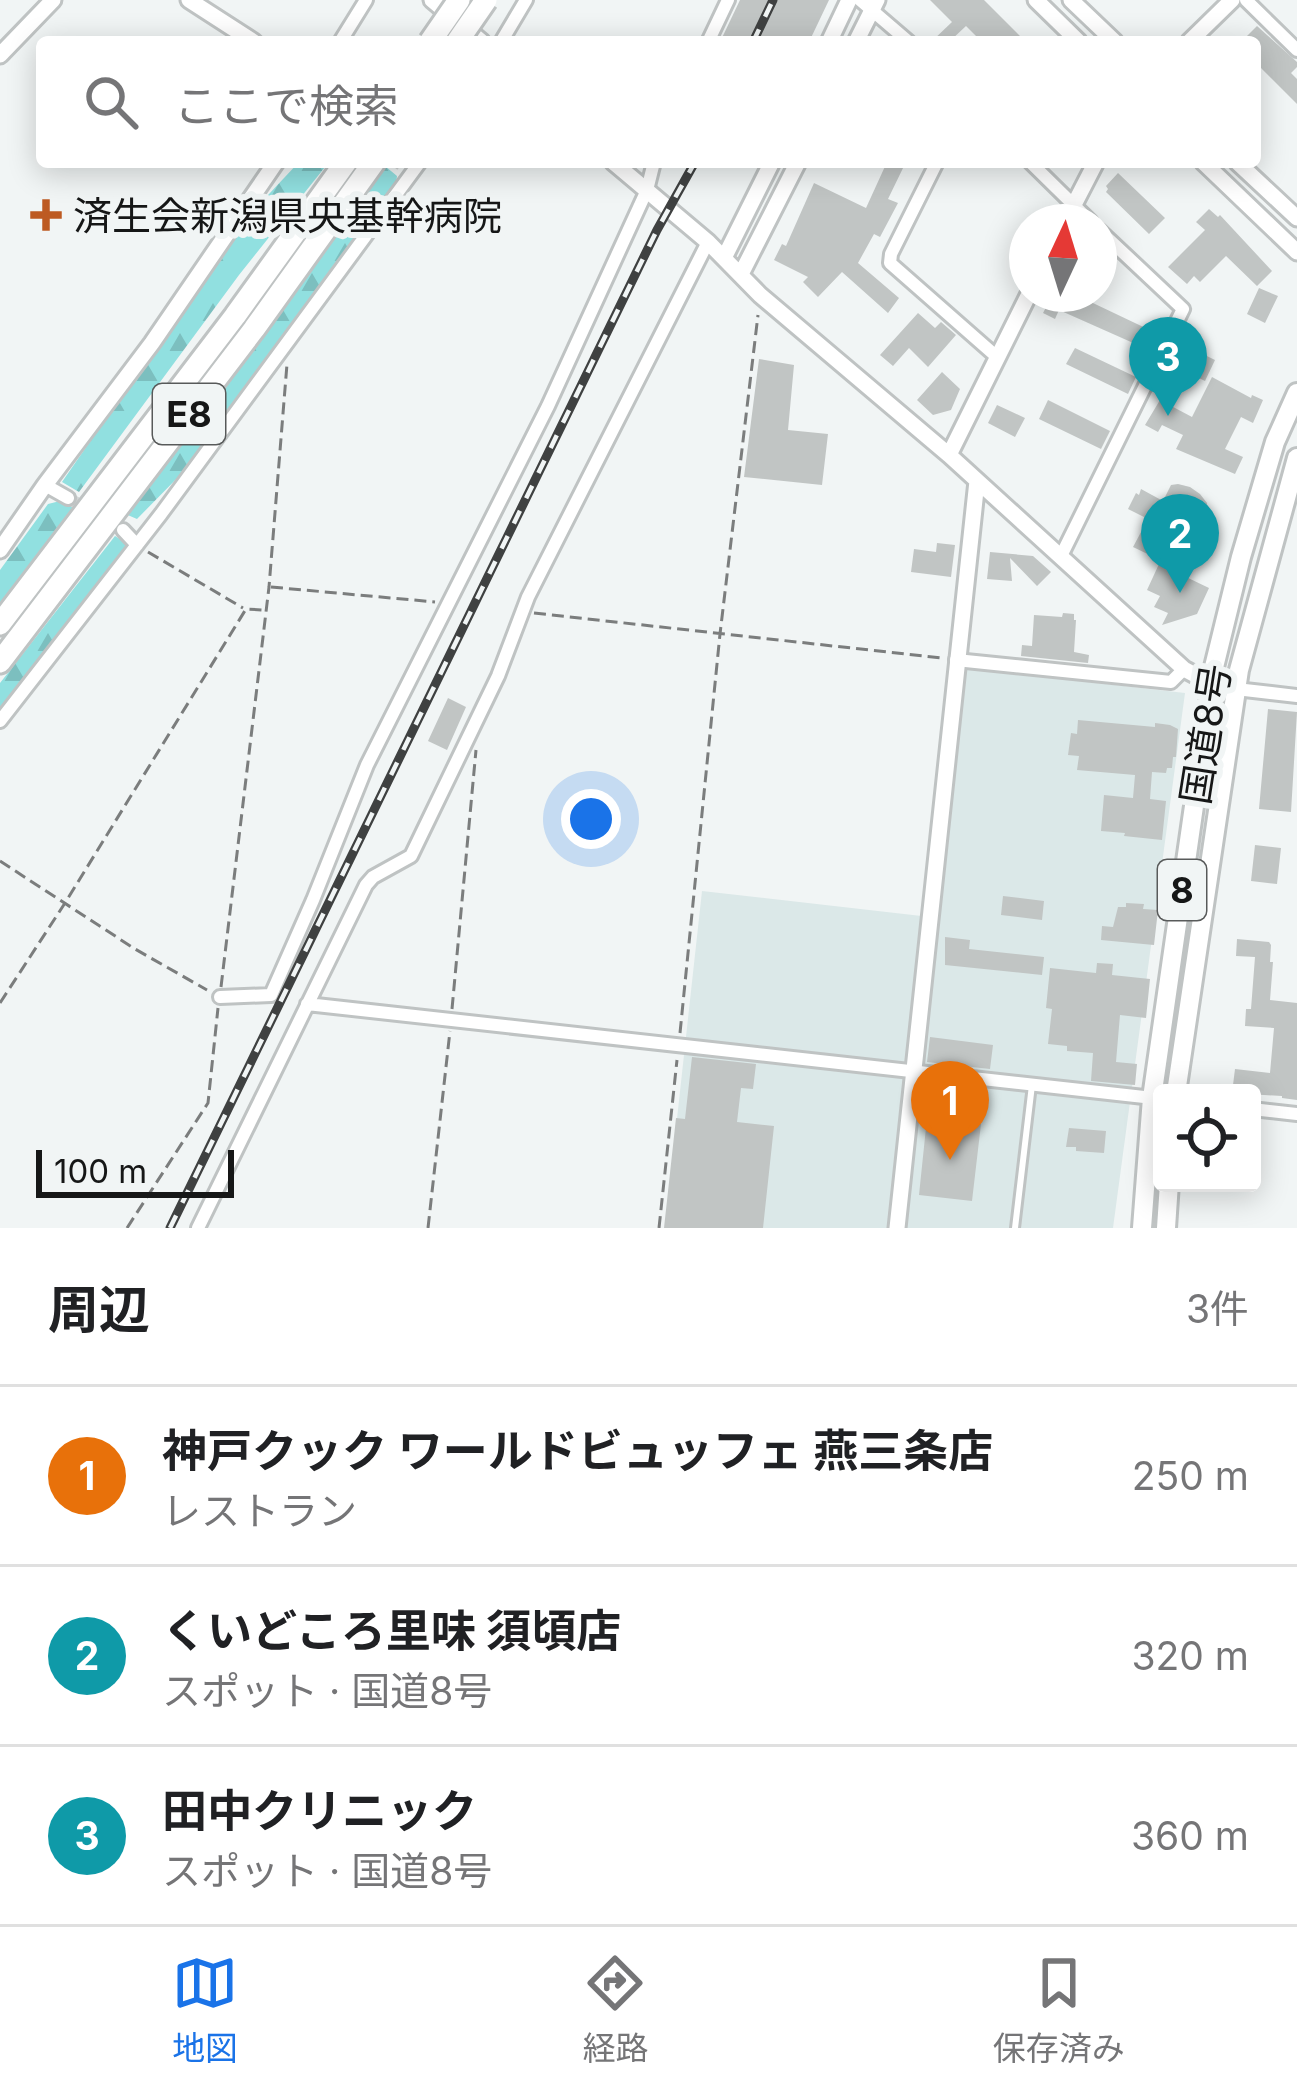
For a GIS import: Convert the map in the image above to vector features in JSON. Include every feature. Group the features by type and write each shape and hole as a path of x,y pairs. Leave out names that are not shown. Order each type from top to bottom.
{"highway":[{"path":"434,36 459,0"},
{"path":"475,36 486,0"},
{"name":"E8","path":"0,624 342,168"},
{"name":"E8","path":"0,662 370,168"},
{"name":"国道8号","path":"1159,1084 1212,681 1274,442 1297,393"},
{"name":"国道8号","path":"1177,1084 1236,689 1297,458"},
{"name":"国道8号","path":"1142,1228 1153,1133"},
{"path":"1166,1228 1168,1192"}],"street":[{"path":"2,50 53,0"},
{"path":"189,0 245,36"},
{"path":"344,36 366,0"},
{"path":"432,0 468,36"},
{"path":"505,36 526,0"},
{"path":"711,36 728,0"},
{"path":"832,36 849,0"},
{"path":"1036,0 1073,36"},
{"path":"1071,0 1109,36"},
{"path":"1195,36 1232,0"},
{"path":"1246,0 1297,50"},
{"path":"858,36 870,3 903,36"},
{"path":"0,550 152,343 272,168"},
{"path":"404,168 412,177"},
{"path":"0,721 417,168"},
{"path":"620,168 709,242 760,295 949,454 1184,669 1236,689 1297,696"},
{"path":"220,997 271,995 367,765 548,406 647,190 652,168"},
{"path":"724,258 769,168"},
{"path":"741,274 795,168"},
{"path":"934,168 890,263 997,357"},
{"path":"1036,168 1071,204"},
{"path":"1074,204 1093,168"},
{"path":"1209,168 1297,252"},
{"path":"1243,168 1297,218"},
{"path":"197,1228 367,885 411,856 498,676 521,612 709,242"},
{"path":"1061,556 1183,309 1117,247"},
{"path":"949,454 1020,312"},
{"path":"897,1228 977,481"},
{"path":"45,485 68,497"},
{"path":"123,530 137,545"},
{"path":"956,660 1171,682 1184,669"},
{"path":"308,1004 1153,1099"},
{"path":"1261,1110 1297,1114"}],"lane":[{"path":"1015,1228 1031,1085"}],"path":[{"path":"659,1228 760,295"},
{"path":"127,1228 208,1103 269,587 289,341"},
{"path":"137,545 246,609 262,610 269,587"},
{"path":"269,587 448,604"},
{"path":"0,1003 246,609"},
{"path":"521,612 956,660"},
{"path":"428,1228 480,712"},
{"path":"0,861 135,949 220,997"}],"shaded area":[{"path":"966,668 1185,693 1113,1228 665,1228 702,891 939,918"}],"green space":[{"path":"293,168 324,168 79,492 62,482 239,226"},
{"path":"387,168 397,176 396,185 192,463 137,519 123,513 233,377"},
{"path":"60,501 73,507 0,603 0,570 48,504"},
{"path":"115,536 128,544 129,552 0,717 0,683"}],"building":[{"path":"740,0 829,0 812,36 723,36"},
{"path":"930,0 984,0 1020,36 976,36 966,26 955,36 937,36 952,22"},
{"path":"1257,26 1297,62 1291,73 1297,79 1297,104 1261,68 1261,36 1247,36"},
{"path":"884,168 903,168 888,199 898,203 880,237 874,234 858,263 899,298 888,313 842,272 818,297 803,282 808,277 774,260 782,244 786,246 814,183 866,208"},
{"path":"1118,173 1165,218 1149,234 1106,192"},
{"path":"1209,209 1272,271 1257,286 1226,256 1200,282 1194,276 1187,284 1168,267 1205,230 1196,222"},
{"path":"1259,288 1278,296 1265,323 1247,314"},
{"path":"1064,312 1112,312 1156,333 1149,350"},
{"path":"918,313 935,328 941,322 956,335 928,367 909,348 893,366 880,355"},
{"path":"1178,342 1215,360 1205,381 1168,363"},
{"path":"1075,348 1136,377 1128,394 1066,364"},
{"path":"759,359 794,365 788,430 828,434 822,485 744,477"},
{"path":"942,372 960,389 951,410 933,415 917,400"},
{"path":"1212,377 1263,400 1253,423 1241,417 1225,449 1243,457 1235,474 1176,449 1183,435 1162,425 1158,432 1145,425 1160,400 1192,417"},
{"path":"1048,400 1110,431 1101,449 1039,419"},
{"path":"997,405 1025,418 1015,437 988,423"},
{"path":"1171,485 1200,494 1207,503 1208,519 1195,540 1171,544 1162,561 1133,547 1148,519 1128,509 1141,489 1163,501"},
{"path":"937,543 955,545 951,577 911,572 914,549 936,552"},
{"path":"990,552 1033,556 1051,572 1037,586 1010,558 1012,581 987,579"},
{"path":"1159,564 1209,588 1197,614 1162,625 1168,613 1154,607 1160,596 1147,590"},
{"path":"1063,613 1074,614 1074,652 1089,655 1088,663 1021,656 1022,645 1032,646 1034,615 1062,617"},
{"path":"448,698 466,707 447,750 428,741"},
{"path":"1268,709 1297,712 1291,812 1259,809"},
{"path":"1078,720 1155,727 1155,723 1178,729 1172,768 1166,773 1152,772 1150,799 1166,801 1162,840 1101,831 1104,795 1133,798 1135,775 1077,770 1079,756 1068,755"},
{"path":"1255,845 1281,848 1277,884 1251,881"},
{"path":"1003,896 1044,901 1042,920 1001,915"},
{"path":"1126,903 1158,910 1154,945 1101,940 1102,926 1113,927 1118,907"},
{"path":"945,937 970,940 969,949 1044,957 1042,975 945,965"},
{"path":"1237,939 1269,942 1273,962 1270,1000 1297,1003 1297,1100 1261,1095 1261,1084 1233,1084 1235,1069 1270,1073 1274,1028 1245,1026 1255,957 1236,956"},
{"path":"1097,963 1113,964 1112,975 1150,979 1146,1018 1120,1015 1116,1062 1137,1064 1135,1085 1091,1081 1093,1053 1048,1044 1050,968 1096,973"},
{"path":"930,1037 993,1045 990,1069 927,1062"},
{"path":"692,1057 756,1064 753,1089 741,1088 737,1122 774,1126 763,1228 664,1228 676,1118 685,1119"},
{"path":"927,1118 981,1124 972,1201 919,1195"},
{"path":"1069,1128 1106,1131 1104,1153 1066,1147"}],"tunnel":[{"path":"68,498 123,530"}],"railway":[{"path":"756,36 773,0"},
{"path":"170,1228 657,230 692,168"}],"place":[{"name":"済生会新潟県央基幹病院","path":"46,215"},
{"name":"田中クリニック","path":"1168,416"},
{"name":"くいどころ里味 須頃店","path":"1180,593"},
{"name":"神戸クック ワールドビュッフェ 燕三条店","path":"950,1160"}]}
